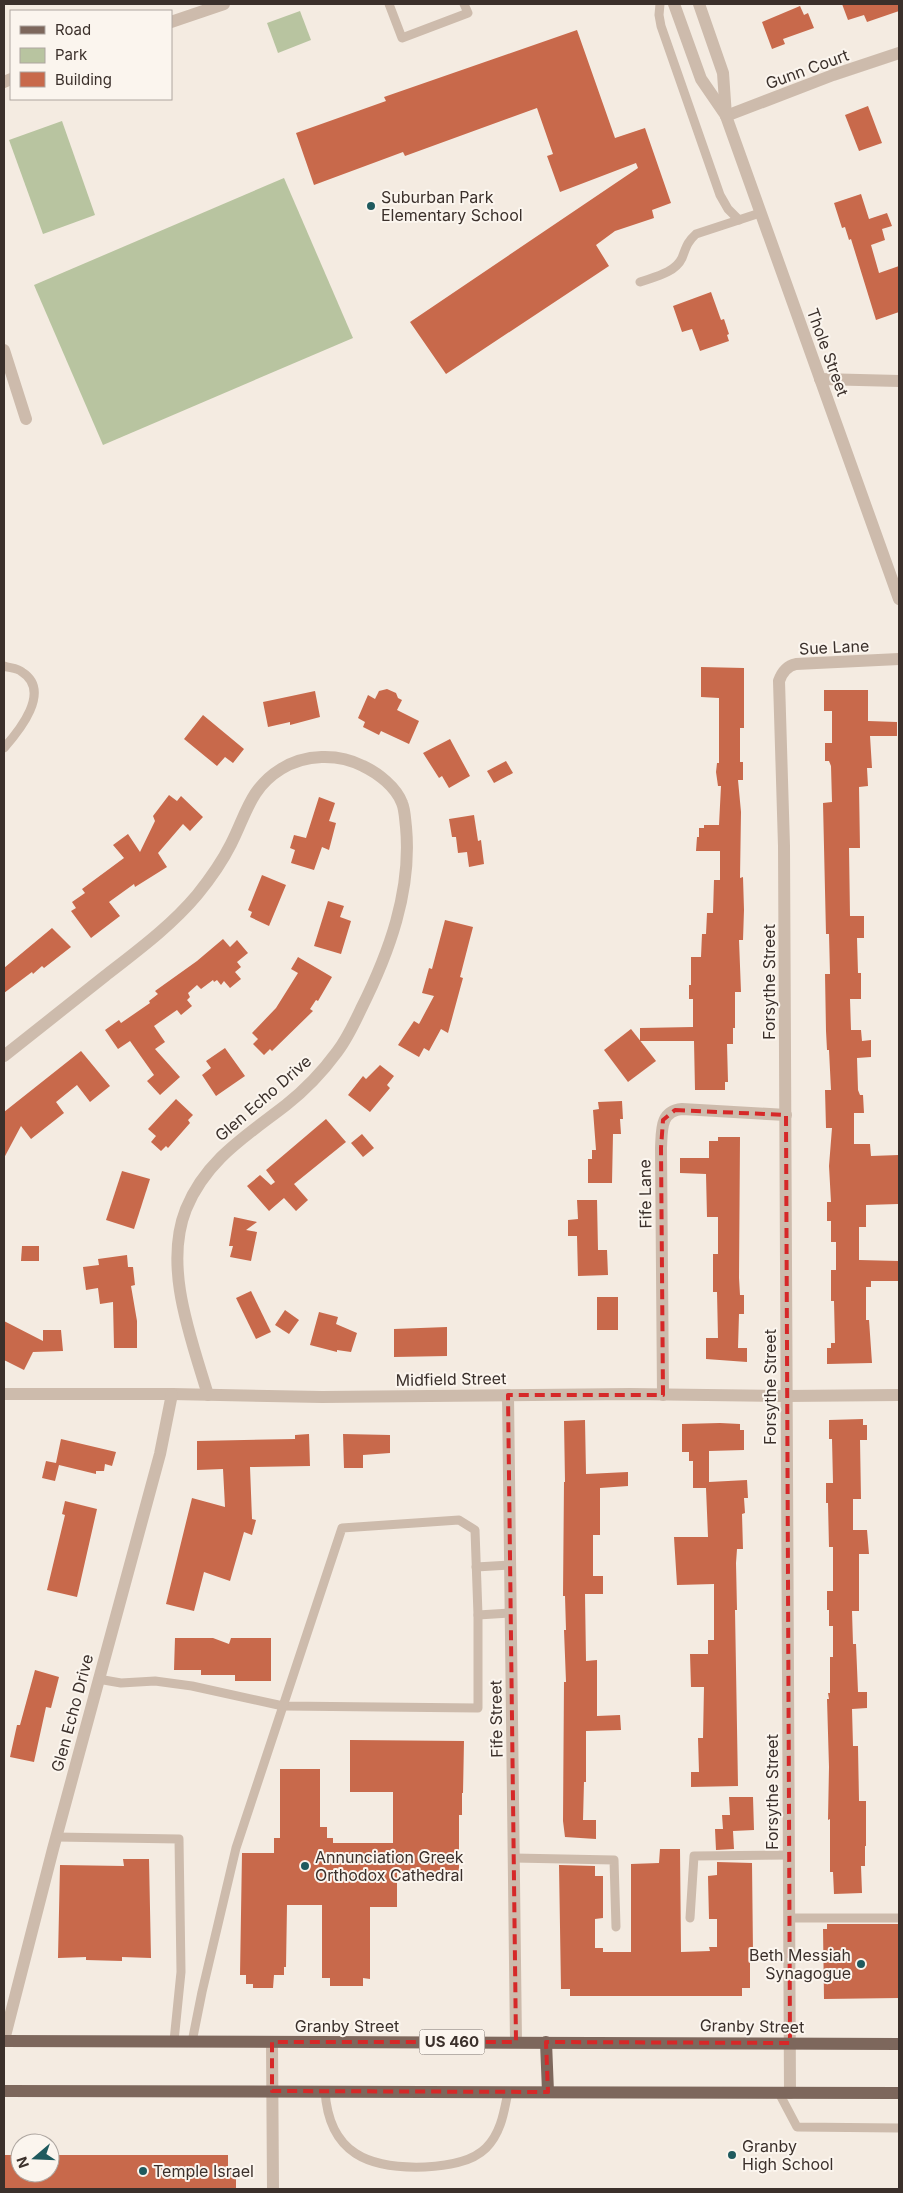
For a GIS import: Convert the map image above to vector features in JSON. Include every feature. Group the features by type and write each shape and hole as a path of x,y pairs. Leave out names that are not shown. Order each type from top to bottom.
{"main road":[{"name":"Granby Street","path":"4,2040 899,2044"},
{"path":"546,2042 548,2092"},
{"path":"4,2091 899,2093"}],"street":[{"path":"172,22 224,4"},
{"name":"Thole Street","path":"674,4 702,79 726,116 899,599"},
{"name":"Thole Street","path":"699,4 724,73 726,116"},
{"name":"Gunn Court","path":"726,116 833,75 899,53"},
{"path":"4,350 26,419"},
{"path":"820,379 899,381"},
{"name":"Sue Lane","path":"779,681 782,672 791,665 796,664 899,659"},
{"name":"Forsythe Street","path":"779,681 784,846 790,2043 784,2093"},
{"name":"Glen Echo Drive","path":"4,1056 146,944 194,898 215,872 232,843 244,811 256,792 270,777 283,768 310,759 338,758 357,762 388,783 398,795 404,805 407,841 403,898 388,948 368,995 339,1050 315,1078 287,1104 257,1125 212,1165 194,1190 184,1213 177,1258 178,1284 194,1349 208,1395"},
{"name":"Fife Lane","path":"663,1395 661,1158 663,1120 668,1113 682,1109 786,1115"},
{"name":"Midfield Street","path":"4,1394 172,1394 322,1397 899,1395"},
{"name":"Glen Echo Drive","path":"4,2040 56,1836 160,1454 172,1394"},
{"name":"Fife Street","path":"508,1395 516,2042"},
{"path":"272,2042 274,2189"}],"lane":[{"path":"389,4 402,38 468,13 464,4"},
{"path":"660,4 661,26 720,195 728,209 739,220"},
{"path":"640,282 674,268 681,260 690,239 696,234 760,213"},
{"path":"4,666 22,671 30,680 34,693 33,704 24,722 4,748"},
{"path":"98,1679 121,1683 155,1681 192,1686 283,1706 478,1708 478,1615 475,1530 459,1520 342,1528 283,1706 236,1848 192,2042"},
{"path":"476,1568 510,1565"},
{"path":"478,1615 511,1613"},
{"path":"56,1836 180,1839 180,1972 174,2041"},
{"path":"690,1918 694,1856 789,1855"},
{"path":"514,1858 614,1860 616,1927"},
{"path":"789,1918 899,1918"},
{"path":"325,2091 327,2110 332,2124 340,2138 354,2153 376,2163 399,2168 448,2165 479,2153 495,2136 508,2092"},
{"path":"784,2093 797,2127 899,2128"}],"highlighted area":[{"path":"675,1110 786,1115 790,2043 546,2042 548,2092 272,2091 272,2042 516,2042 508,1395 663,1395 661,1148 663,1120"}],"green space":[{"path":"300,11 311,40 278,53 267,23"},
{"path":"62,121 95,215 43,234 9,140"},
{"path":"284,178 353,338 103,445 34,285"}],"building":[{"path":"842,4 899,4 899,11 867,22 864,15 848,20"},
{"path":"800,6 804,15 808,13 814,28 783,39 785,44 772,49 762,22"},
{"name":"Suburban Park Elementary School","path":"577,30 615,138 645,128 671,203 652,210 654,218 615,231 596,245 609,266 446,374 410,322 638,168 636,163 560,192 547,156 553,154 537,108 405,156 403,152 314,185 296,133 386,101 384,97"},
{"path":"868,106 882,143 859,151 845,115"},
{"path":"861,194 869,219 887,213 892,226 882,229 885,240 871,245 879,273 899,266 899,312 876,320 851,239 849,240 845,227 842,228 834,203"},
{"path":"711,292 721,320 724,319 729,334 727,335 729,341 700,351 692,329 682,332 673,306"},
{"path":"701,667 744,668 744,728 740,728 740,762 743,762 743,780 738,780 741,812 740,878 743,877 744,910 743,940 739,940 741,992 735,992 735,1028 733,1028 733,1044 727,1044 728,1082 725,1082 725,1090 695,1090 694,1041 640,1041 640,1028 693,1027 693,999 689,999 691,957 701,957 702,934 706,934 707,913 713,913 714,880 720,880 720,851 696,851 699,828 704,828 704,825 719,825 721,786 718,786 716,772 717,763 719,763 719,698 701,697"},
{"path":"387,689 396,693 398,698 402,700 397,710 419,721 409,744 381,731 379,735 363,727 365,722 358,718 368,695 375,699 379,691"},
{"path":"824,690 868,690 868,721 897,722 897,736 870,736 872,768 867,768 868,786 859,787 860,848 849,848 850,916 864,916 864,938 857,938 858,973 861,973 861,999 850,999 851,1030 861,1030 862,1041 871,1040 871,1057 857,1058 858,1090 860,1095 863,1095 864,1113 854,1113 854,1144 870,1144 871,1156 899,1155 898,1204 866,1205 866,1227 859,1227 859,1260 899,1261 899,1281 871,1281 871,1287 866,1287 866,1320 869,1320 872,1363 827,1364 827,1348 831,1348 831,1343 835,1343 834,1301 831,1301 831,1270 836,1270 836,1242 831,1242 831,1221 827,1221 827,1202 831,1202 829,1166 832,1128 826,1128 825,1090 831,1090 826,1031 825,974 830,974 829,934 826,934 823,803 832,802 831,766 829,761 825,761 825,743 832,743 832,711 824,711"},
{"path":"315,691 320,717 290,725 290,722 268,727 263,702"},
{"path":"203,715 244,749 233,763 225,757 217,766 184,739"},
{"path":"450,739 470,776 449,788 442,776 439,778 423,753"},
{"path":"506,761 513,773 494,783 487,771"},
{"path":"169,795 177,801 181,796 203,817 190,831 183,824 158,853 167,867 135,887 134,884 109,902 120,916 91,938 71,911 76,908 72,902 85,893 82,889 124,858 113,845 128,834 140,852 155,821 153,816"},
{"path":"319,797 335,803 329,821 336,823 329,850 322,847 314,870 291,863 295,850 290,848 294,835 306,838"},
{"path":"474,815 478,841 481,840 484,864 469,867 467,852 458,853 456,837 452,837 449,819"},
{"path":"262,875 286,885 269,926 250,917 252,912 248,910"},
{"path":"328,901 344,906 340,917 351,921 341,954 314,946"},
{"path":"445,920 473,927 460,977 463,978 448,1033 441,1029 429,1051 424,1048 419,1057 398,1045 414,1021 419,1024 434,996 422,993 429,968 432,969"},
{"path":"52,928 71,947 44,968 42,966 33,974 32,972 4,993 4,968"},
{"path":"223,939 230,947 237,940 248,953 237,962 241,967 235,972 241,979 230,988 224,981 221,985 217,980 214,982 213,980 201,989 197,985 188,993 190,997 187,1000 192,1006 181,1015 177,1010 154,1026 165,1042 155,1049 180,1077 160,1095 147,1081 154,1075 130,1041 118,1049 105,1030 119,1020 121,1023 150,1003 149,1001 158,994 155,991 197,961"},
{"path":"298,957 332,977 318,1001 316,1000 310,1009 313,1011 272,1051 270,1049 264,1055 253,1044 258,1039 252,1033 276,1008 298,973 291,969"},
{"path":"631,1029 656,1061 628,1082 604,1050"},
{"path":"225,1048 245,1076 216,1096 202,1075 211,1068 206,1061"},
{"path":"81,1051 110,1086 90,1102 77,1085 56,1102 64,1113 31,1139 21,1126 4,1158 4,1112"},
{"path":"380,1065 394,1076 387,1085 390,1088 370,1112 348,1095 363,1076 366,1079"},
{"path":"176,1099 193,1115 188,1120 190,1123 168,1148 166,1146 161,1151 151,1142 156,1136 148,1129"},
{"path":"622,1101 623,1119 620,1119 621,1134 613,1134 612,1183 588,1183 588,1159 592,1159 592,1150 596,1150 593,1110 599,1109 598,1102"},
{"path":"326,1119 346,1142 294,1184 308,1200 296,1211 284,1198 269,1211 247,1186 260,1175 271,1185 275,1182 266,1170"},
{"path":"362,1134 374,1148 363,1157 351,1143"},
{"path":"718,1137 740,1137 739,1278 740,1295 744,1295 744,1314 739,1314 738,1348 747,1348 747,1362 706,1359 706,1338 718,1338 717,1292 713,1292 713,1254 718,1254 718,1217 707,1217 706,1174 680,1173 680,1158 709,1158 709,1141 718,1141"},
{"path":"122,1171 150,1179 134,1229 106,1220"},
{"path":"577,1200 597,1200 598,1250 607,1250 608,1275 578,1276 577,1236 568,1236 568,1220 578,1219"},
{"path":"234,1217 257,1222 246,1230 257,1232 251,1261 230,1257 233,1246 229,1246"},
{"path":"22,1246 39,1246 39,1261 21,1261"},
{"path":"127,1255 128,1267 133,1267 135,1285 131,1286 137,1321 137,1348 114,1348 113,1302 100,1304 98,1288 86,1290 83,1267 99,1265 98,1259"},
{"path":"251,1291 271,1332 256,1339 236,1298"},
{"path":"597,1297 618,1297 618,1330 597,1330"},
{"path":"285,1310 299,1320 289,1334 275,1325"},
{"path":"319,1312 338,1317 336,1324 357,1333 351,1352 337,1350 337,1352 310,1345"},
{"path":"4,1321 43,1341 43,1330 61,1330 63,1351 33,1352 24,1370 4,1360"},
{"path":"447,1327 447,1356 394,1357 394,1329"},
{"path":"863,1419 863,1425 867,1425 867,1440 860,1440 861,1499 853,1499 853,1530 867,1530 869,1554 859,1554 859,1611 852,1611 853,1644 856,1644 858,1692 867,1692 867,1708 852,1709 853,1746 858,1746 859,1801 866,1801 865,1866 861,1866 862,1893 834,1894 833,1872 830,1872 830,1819 828,1820 827,1699 829,1699 828,1693 830,1693 830,1657 833,1657 833,1626 829,1626 829,1610 827,1610 827,1591 833,1591 833,1547 829,1547 828,1503 826,1503 826,1483 833,1483 832,1439 829,1439 829,1420"},
{"path":"585,1420 586,1474 628,1472 628,1486 600,1488 600,1535 593,1535 593,1576 603,1576 603,1594 585,1594 586,1661 597,1660 597,1716 620,1715 621,1730 586,1731 586,1782 584,1782 583,1820 596,1820 596,1839 565,1837 563,1821 564,1682 566,1682 565,1596 563,1596 564,1421"},
{"path":"682,1424 740,1424 740,1430 744,1430 744,1450 709,1451 709,1482 747,1480 748,1498 744,1498 745,1513 742,1514 743,1549 737,1549 736,1563 738,1786 691,1787 691,1772 699,1772 698,1738 703,1738 704,1687 691,1687 690,1654 708,1654 708,1640 714,1640 714,1584 677,1585 674,1537 708,1537 706,1488 693,1488 693,1461 689,1461 689,1452 682,1452"},
{"path":"309,1434 310,1466 250,1467 252,1519 256,1520 252,1535 244,1532 230,1581 204,1572 194,1611 166,1604 192,1498 225,1507 223,1469 197,1470 197,1441 295,1439 295,1435"},
{"path":"343,1434 390,1435 390,1453 363,1455 363,1468 344,1468"},
{"path":"61,1439 116,1452 112,1466 105,1464 104,1471 96,1471 96,1474 59,1465 55,1481 42,1478 46,1461 56,1463"},
{"path":"65,1501 97,1509 77,1597 47,1590 65,1515 62,1514"},
{"path":"175,1638 213,1638 229,1644 231,1638 271,1638 271,1681 235,1681 235,1675 201,1675 201,1670 174,1670"},
{"path":"35,1670 59,1677 51,1708 46,1707 34,1762 10,1757 17,1725 20,1725"},
{"name":"Annunciation Greek Orthodox Cathedral","path":"350,1740 464,1741 462,1815 459,1815 459,1872 397,1872 397,1907 370,1907 370,1979 363,1978 363,1986 330,1986 330,1978 322,1978 322,1905 287,1905 286,1967 284,1967 284,1975 274,1975 273,1988 253,1988 253,1984 246,1984 246,1975 240,1975 242,1853 274,1853 274,1838 280,1838 280,1769 320,1769 320,1827 327,1827 327,1838 333,1838 333,1843 393,1843 393,1792 350,1792"},
{"path":"729,1797 753,1797 754,1830 733,1831 734,1849 716,1850 715,1829 723,1829 722,1815 730,1815"},
{"path":"660,1849 680,1849 681,1952 710,1951 709,1947 717,1947 717,1919 709,1919 708,1876 717,1875 717,1862 752,1863 753,1953 750,1953 750,1988 742,1988 742,1996 570,1996 570,1989 561,1989 559,1865 595,1866 595,1876 603,1876 603,1918 595,1919 595,1948 603,1948 603,1952 631,1952 631,1864 659,1863"},
{"path":"123,1859 149,1859 151,1958 122,1957 122,1961 86,1960 86,1957 58,1958 60,1865 124,1866"},
{"name":"Beth Messiah Synagogue","path":"827,1924 899,1924 899,1998 824,1999 823,1929 827,1929"},
{"name":"Temple Israel","path":"4,2155 10,2155 10,2183 60,2183 60,2155 228,2155 228,2169 236,2169 236,2189 4,2189"}],"place":[{"name":"Suburban Park Elementary School","path":"371,206"},
{"name":"Annunciation Greek Orthodox Cathedral","path":"305,1866"},
{"name":"Beth Messiah Synagogue","path":"861,1964"},
{"name":"Granby High School","path":"732,2155"},
{"name":"Temple Israel","path":"143,2171"}]}
